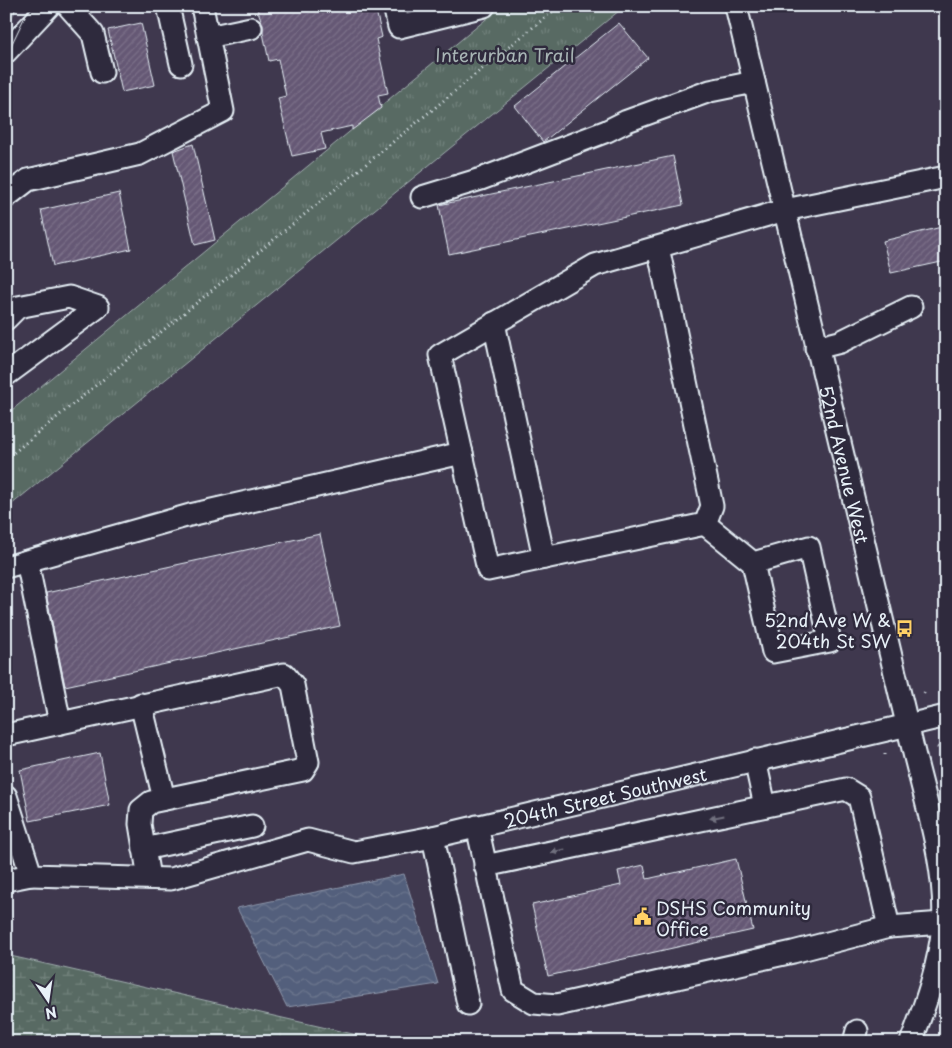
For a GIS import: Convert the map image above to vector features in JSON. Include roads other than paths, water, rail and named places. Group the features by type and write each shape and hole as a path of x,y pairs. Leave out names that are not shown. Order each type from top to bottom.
{"street":[{"path":"6,52 49,6"},
{"path":"68,6 93,34 102,72"},
{"path":"168,6 181,64"},
{"path":"6,197 28,180 140,154 223,111 202,6"},
{"path":"394,6 399,27 448,11 484,6"},
{"name":"52nd Avenue West","path":"736,6 936,846 940,873 943,923 937,965 930,993 910,1042"},
{"path":"208,38 251,28"},
{"path":"422,197 481,179 607,131 627,121 710,91 754,82"},
{"path":"705,524 488,570 440,355 595,265 785,210 946,177"},
{"path":"658,247 712,506 705,524"},
{"path":"6,375 98,307 69,297 10,308"},
{"path":"816,348 840,342 911,307"},
{"path":"494,323 544,558"},
{"path":"6,567 190,515 462,453"},
{"path":"705,524 753,563 773,652 830,641 809,547 753,563"},
{"path":"27,561 60,723"},
{"path":"6,735 284,674 293,685 308,762 303,770 151,802 141,810 140,824 149,878"},
{"path":"141,704 164,800"},
{"name":"204th Street Southwest","path":"6,880 31,875 171,879 308,840 354,852 433,837 946,716"},
{"path":"755,760 764,806"},
{"path":"486,866 846,789 859,797 890,927"},
{"path":"6,796 31,875"},
{"path":"144,849 252,826"},
{"path":"477,826 513,990 534,1003 557,1004 793,952 890,927 943,923"},
{"path":"433,837 468,1004"}],"water":[{"path":"404,874 438,984 287,1007 237,908"}],"tram line":[{"path":"6,29 17,6"},
{"path":"6,56 30,6"}],"place":[{"name":"52nd Ave W & 204th St SW","path":"905,629"},
{"name":"DSHS Community Office","path":"642,917"}],"park label":[{"name":"Interurban Trail","path":"505,54"}]}
